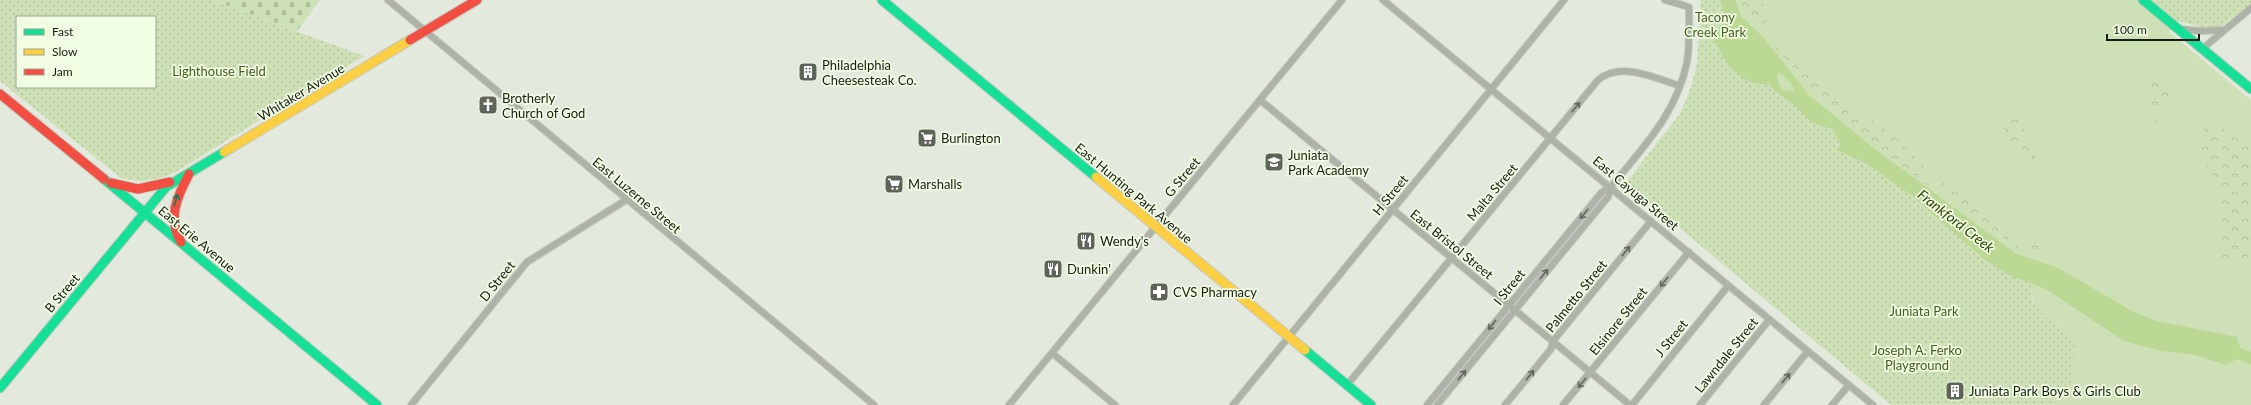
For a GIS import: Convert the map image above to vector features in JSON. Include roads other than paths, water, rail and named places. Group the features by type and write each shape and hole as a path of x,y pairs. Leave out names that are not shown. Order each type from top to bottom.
{"main road":[{"name":"Whitaker Avenue","path":"145,213 166,187 477,0"},
{"name":"East Hunting Park Avenue","path":"882,0 1371,405"},
{"path":"2143,0 2251,89"},
{"name":"East Erie Avenue","path":"0,94 377,405"},
{"path":"188,249 180,240 175,228 173,210 177,195 190,172"},
{"path":"102,178 110,183 138,189 177,180"},
{"name":"B Street","path":"0,388 145,213"}],"street":[{"name":"East Luzerne Street","path":"388,0 626,200 874,405"},
{"name":"G Street","path":"1009,405 1342,0"},
{"name":"East Cayuga Street","path":"1383,0 1551,137 1728,286 1873,405"},
{"name":"H Street","path":"1232,405 1564,0"},
{"name":"I Street","path":"1437,405 1608,196 1611,187 1661,125 1674,103 1687,61 1689,7 1665,0"},
{"path":"2202,49 2251,8"},
{"path":"2178,29 2201,31 2225,30"},
{"name":"Malta Street","path":"1346,385 1598,80 1606,73 1623,70 1680,86"},
{"name":"East Bristol Street","path":"1260,100 1450,258 1631,405"},
{"name":"I Street","path":"1427,405 1602,192 1611,187"},
{"name":"D Street","path":"411,405 527,262 626,200"},
{"name":"Palmetto Street","path":"1505,405 1551,349 1553,341 1651,221"},
{"name":"Elsinore Street","path":"1563,405 1689,252"},
{"name":"J Street","path":"1631,405 1728,286"},
{"name":"Lawndale Street","path":"1700,405 1769,320"},
{"path":"1764,405 1808,351"},
{"path":"1052,353 1115,405"},
{"path":"1832,405 1849,385"}],"water":[{"name":"Frankford Creek","path":"1720,0 1735,0 1741,16 1764,38 1809,95 1871,146 2015,253 2058,268 2134,312 2156,321 2237,337 2240,348 2251,352 2251,365 2237,359 2226,365 2195,355 2158,350 2124,341 2046,289 2007,274 1984,259 1911,195 1866,163 1837,150 1841,144 1832,129 1812,123 1796,106 1775,91 1769,84 1759,84 1750,81 1734,71 1722,55 1713,37 1728,13 1724,13","holes":["1779,72 1792,84 1794,92 1782,90 1777,79"]}],"place":[{"name":"Philadelphia Cheesesteak Co.","path":"808,72"},
{"name":"Brotherly Church of God","path":"488,105"},
{"name":"Burlington","path":"927,138"},
{"name":"Juniata Park Academy","path":"1274,162"},
{"name":"Marshalls","path":"894,184"},
{"name":"Wendy's","path":"1086,241"},
{"name":"Dunkin'","path":"1053,269"},
{"name":"CVS Pharmacy","path":"1159,292"},
{"name":"Juniata Park Boys & Girls Club","path":"1955,391"}],"park label":[{"name":"Tacony Creek Park","path":"1715,24"},
{"name":"Lighthouse Field","path":"219,71"},
{"name":"Juniata Park","path":"1924,311"},
{"name":"Joseph A. Ferko Playground","path":"1917,358"}]}
